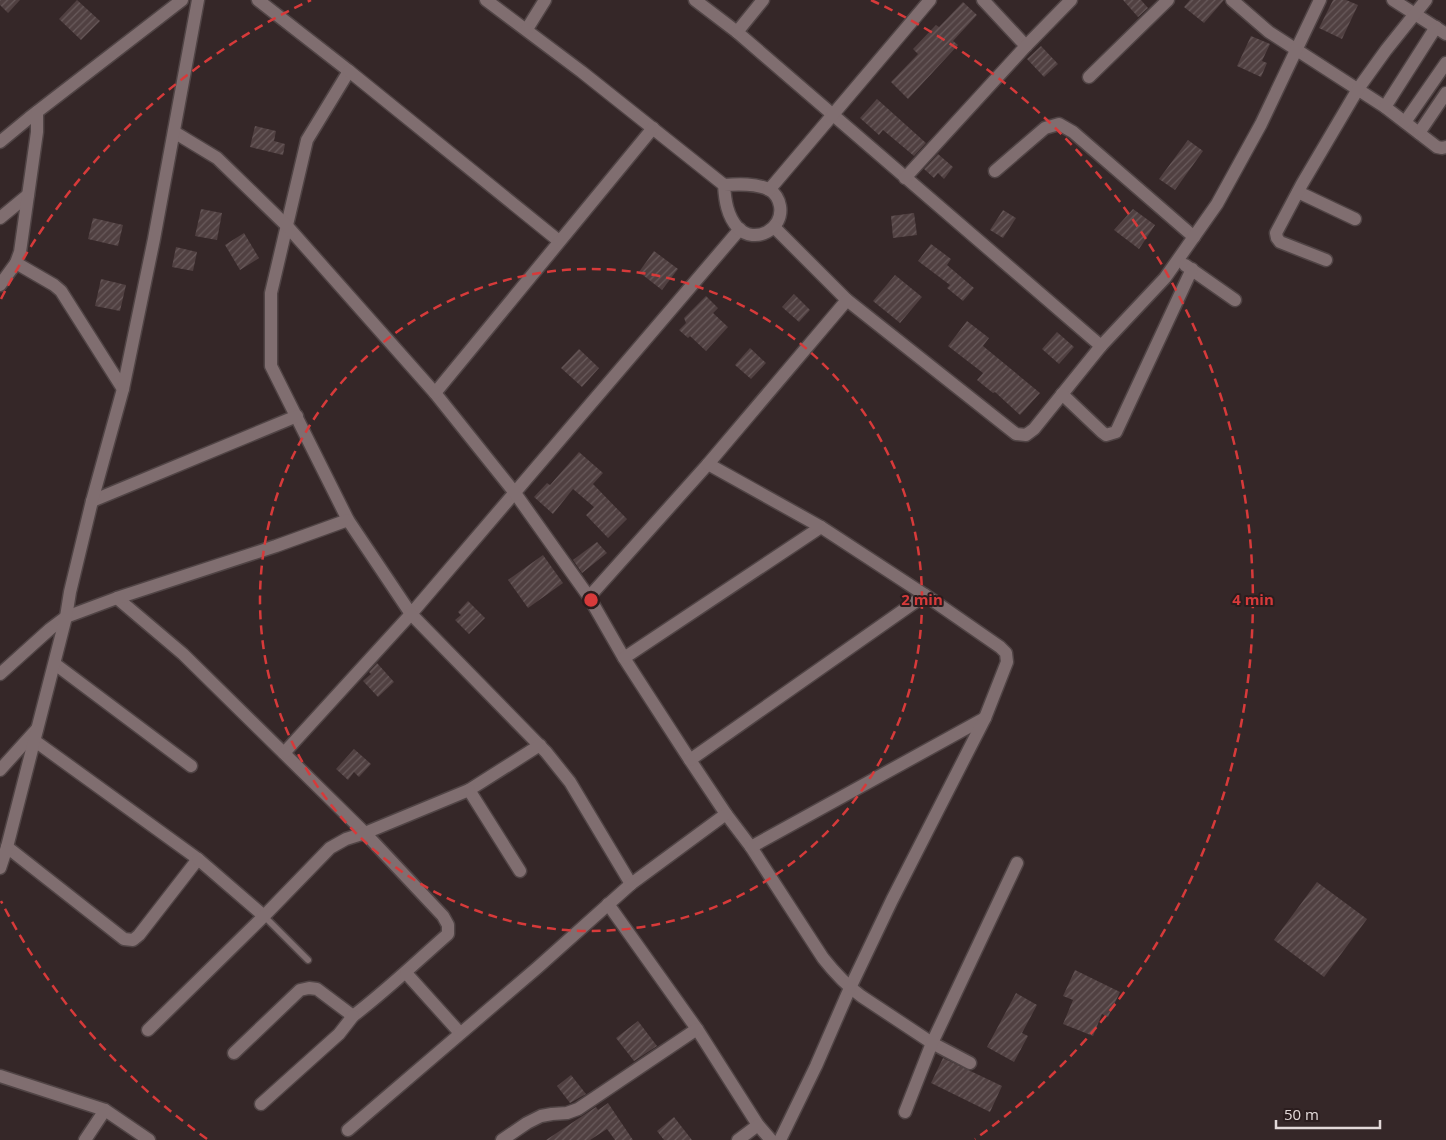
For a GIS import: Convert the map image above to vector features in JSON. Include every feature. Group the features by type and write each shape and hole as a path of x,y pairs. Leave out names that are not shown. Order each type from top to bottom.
{"street":[{"path":"0,142 182,0"},
{"path":"0,868 35,742 55,664 92,501 123,389 154,239 198,0"},
{"path":"258,0 559,241"},
{"path":"486,0 527,29 724,184 754,186 769,190 774,194 780,205 779,220 774,227 768,232 756,236 740,229 730,215 725,202 724,184"},
{"path":"527,29 545,0"},
{"path":"695,0 737,32 1101,346"},
{"path":"737,32 764,0"},
{"path":"769,190 930,0"},
{"path":"983,0 1026,46"},
{"path":"905,178 1026,46 1071,0"},
{"path":"1089,77 1168,0"},
{"path":"1232,0 1269,32 1385,107 1437,147 1446,147"},
{"path":"774,227 847,300 1016,434 1026,435 1034,429 1101,346 1165,278 1217,204 1261,124 1320,0"},
{"path":"1385,107 1443,30 1393,0"},
{"path":"1326,260 1280,242 1276,233 1358,89 1426,0"},
{"path":"1405,122 1446,63"},
{"path":"349,71 307,140 271,293 271,366 348,520 411,614 540,745 570,782 631,884"},
{"path":"1419,133 1446,93"},
{"path":"0,285 16,262 20,252 37,132 37,112"},
{"path":"995,171 1045,128 1059,124 1073,132 1194,237"},
{"path":"435,393 652,128"},
{"path":"174,132 216,158 286,226 435,393 515,493 589,597 624,658 690,760 834,972 850,988 932,1043 970,1063"},
{"path":"1298,192 1355,219"},
{"path":"0,218 28,195"},
{"path":"284,753 411,614 740,229"},
{"path":"1178,260 1235,300"},
{"path":"16,262 61,291 123,389"},
{"path":"1062,394 1106,435 1116,432 1192,269"},
{"path":"589,597 708,464 847,300"},
{"path":"92,501 297,416"},
{"path":"708,464 821,526 1000,647 1006,653 1007,662 985,718 892,900 780,1140"},
{"path":"0,674 50,628 66,617 348,520"},
{"path":"624,658 821,526"},
{"path":"690,760 925,595"},
{"path":"118,598 183,654 365,833 443,916 448,926 448,934 406,973 352,1016 339,1034 261,1104"},
{"path":"55,664 191,766"},
{"path":"751,848 985,718"},
{"path":"0,770 38,728"},
{"path":"35,742 198,859 264,916"},
{"path":"148,1030 330,848 346,839 469,790 540,745"},
{"path":"469,790 520,871"},
{"path":"348,1130 537,968 631,884 726,814"},
{"path":"7,847 124,939 133,940 140,935 198,859"},
{"path":"905,1112 932,1043 1017,862"},
{"path":"608,904 697,1028 758,1125 771,1140"},
{"path":"406,973 460,1033"},
{"path":"234,1053 300,990 317,989 352,1016"},
{"path":"502,1140 541,1116 567,1114 578,1109 697,1028"},
{"path":"0,1076 105,1110 149,1140"},
{"path":"85,1140 105,1110"},
{"path":"738,1140 758,1125"}],"lane":[{"path":"264,916 308,960"}],"building":[{"path":"0,0 20,0 8,13 0,5"},
{"path":"77,0 100,21 81,40 59,19"},
{"path":"1123,0 1141,0 1148,8 1138,17"},
{"path":"1190,0 1224,0 1204,23 1184,7"},
{"path":"1333,0 1346,0 1358,5 1342,39 1319,28"},
{"path":"963,2 977,15 953,41 958,45 908,99 891,82 918,54 913,49 936,25 939,27"},
{"path":"1251,36 1270,44 1262,61 1267,63 1261,77 1237,66"},
{"path":"1041,46 1058,64 1044,77 1027,59"},
{"path":"877,99 926,143 914,156 883,130 879,135 860,118"},
{"path":"255,126 276,131 274,141 285,144 283,155 250,147"},
{"path":"1188,140 1203,151 1175,190 1159,179"},
{"path":"938,154 953,167 944,179 938,173 934,178 924,169"},
{"path":"201,209 222,213 217,240 195,236"},
{"path":"1133,209 1155,225 1139,249 1114,230"},
{"path":"1003,210 1016,218 1003,238 990,230"},
{"path":"914,213 917,235 893,238 891,216"},
{"path":"93,218 123,225 118,246 88,239"},
{"path":"244,233 259,258 240,270 225,245"},
{"path":"931,244 951,259 947,265 974,288 963,301 947,288 950,285 918,261"},
{"path":"176,247 197,252 193,271 172,267"},
{"path":"654,251 678,269 662,290 639,272"},
{"path":"895,275 922,297 900,323 873,301"},
{"path":"101,279 126,285 120,311 95,306"},
{"path":"794,294 810,310 799,322 782,307"},
{"path":"706,296 718,308 713,313 728,327 706,351 690,336 688,338 679,330 686,323 684,318"},
{"path":"967,321 989,338 983,346 1040,393 1020,415 995,392 993,393 977,380 983,373 948,346"},
{"path":"1057,332 1074,347 1059,364 1042,349"},
{"path":"750,348 766,363 751,379 735,365"},
{"path":"579,349 599,368 582,387 561,368"},
{"path":"579,452 603,473 593,484 627,519 608,538 586,515 594,507 573,489 553,514 534,497 547,483 550,485"},
{"path":"597,542 607,553 582,573 573,560"},
{"path":"543,555 563,583 528,608 508,580"},
{"path":"468,601 485,618 469,634 455,620 461,615 458,612"},
{"path":"377,663 394,682 378,697 363,681 371,674 369,672"},
{"path":"354,749 371,764 359,777 354,772 348,780 336,769"},
{"path":"1317,882 1367,919 1324,977 1274,940"},
{"path":"1075,970 1120,992 1108,1017 1102,1014 1093,1036 1063,1024 1073,1000 1063,996"},
{"path":"1016,993 1037,1005 1022,1033 1028,1036 1014,1062 987,1047"},
{"path":"638,1021 657,1046 634,1061 616,1038"},
{"path":"943,1058 1002,1086 990,1112 931,1083"},
{"path":"571,1075 586,1094 570,1103 557,1086"},
{"path":"608,1103 633,1140 615,1140 607,1129 590,1140 546,1140 596,1107 598,1110"},
{"path":"674,1117 692,1140 664,1140 657,1131"}]}
